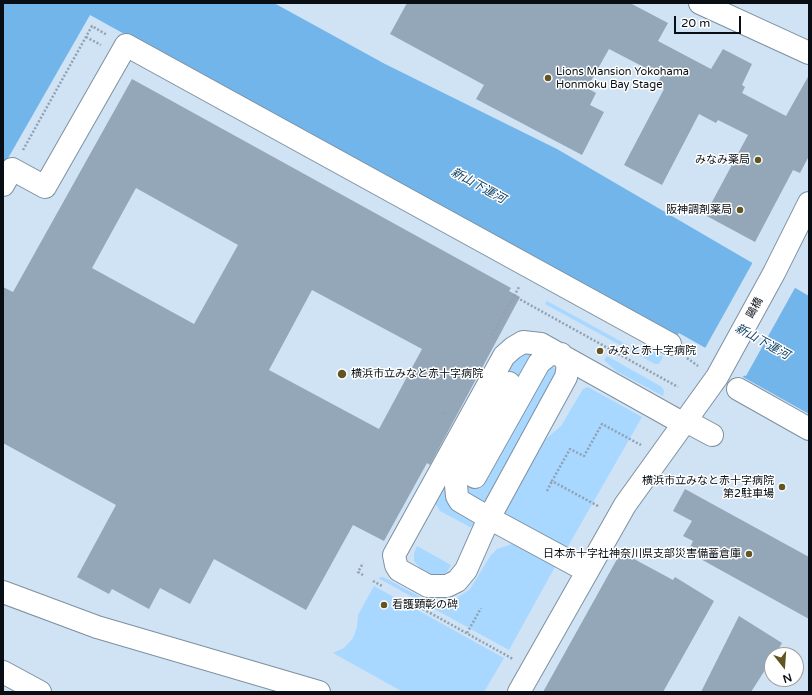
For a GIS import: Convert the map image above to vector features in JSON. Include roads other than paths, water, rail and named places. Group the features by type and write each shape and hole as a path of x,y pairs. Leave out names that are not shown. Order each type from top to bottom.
{"street":[{"path":"700,3 780,38 809,53"},
{"path":"735,3 780,38"},
{"path":"3,185 12,169 46,188 126,45 670,344"},
{"name":"鷗橋","path":"519,692 625,505 717,377 774,273 809,202"},
{"path":"561,354 568,365 566,377 489,518 466,570 458,581 447,586 428,586 399,570 394,560 396,550 504,356 523,342 541,344 561,354 688,418 715,429"},
{"path":"475,477 539,363 549,354 561,354"},
{"path":"509,383 459,475 456,486 457,496 460,501 489,518 587,571"},
{"path":"738,389 809,429"},
{"path":"3,592 97,627 319,692"},
{"path":"3,672 40,692"}],"water":[{"name":"新山下運河","path":"3,3 274,3 385,64 557,149 809,296 809,414 743,377 746,371 679,333 675,338 90,15 3,167"}],"place":[{"name":"Lions Mansion Yokohama Honmoku Bay Stage","path":"548,78"},
{"name":"みなみ薬局","path":"758,160"},
{"name":"阪神調剤薬局","path":"740,210"},
{"name":"みなと赤十字病院","path":"600,351"},
{"name":"横浜市立みなと赤十字病院","path":"342,374"},
{"name":"横浜市立みなと赤十字病院 第2駐車場","path":"782,487"},
{"name":"日本赤十字社神奈川県支部災害備蓄倉庫","path":"749,554"},
{"name":"看護顕彰の碑","path":"384,605"}]}
